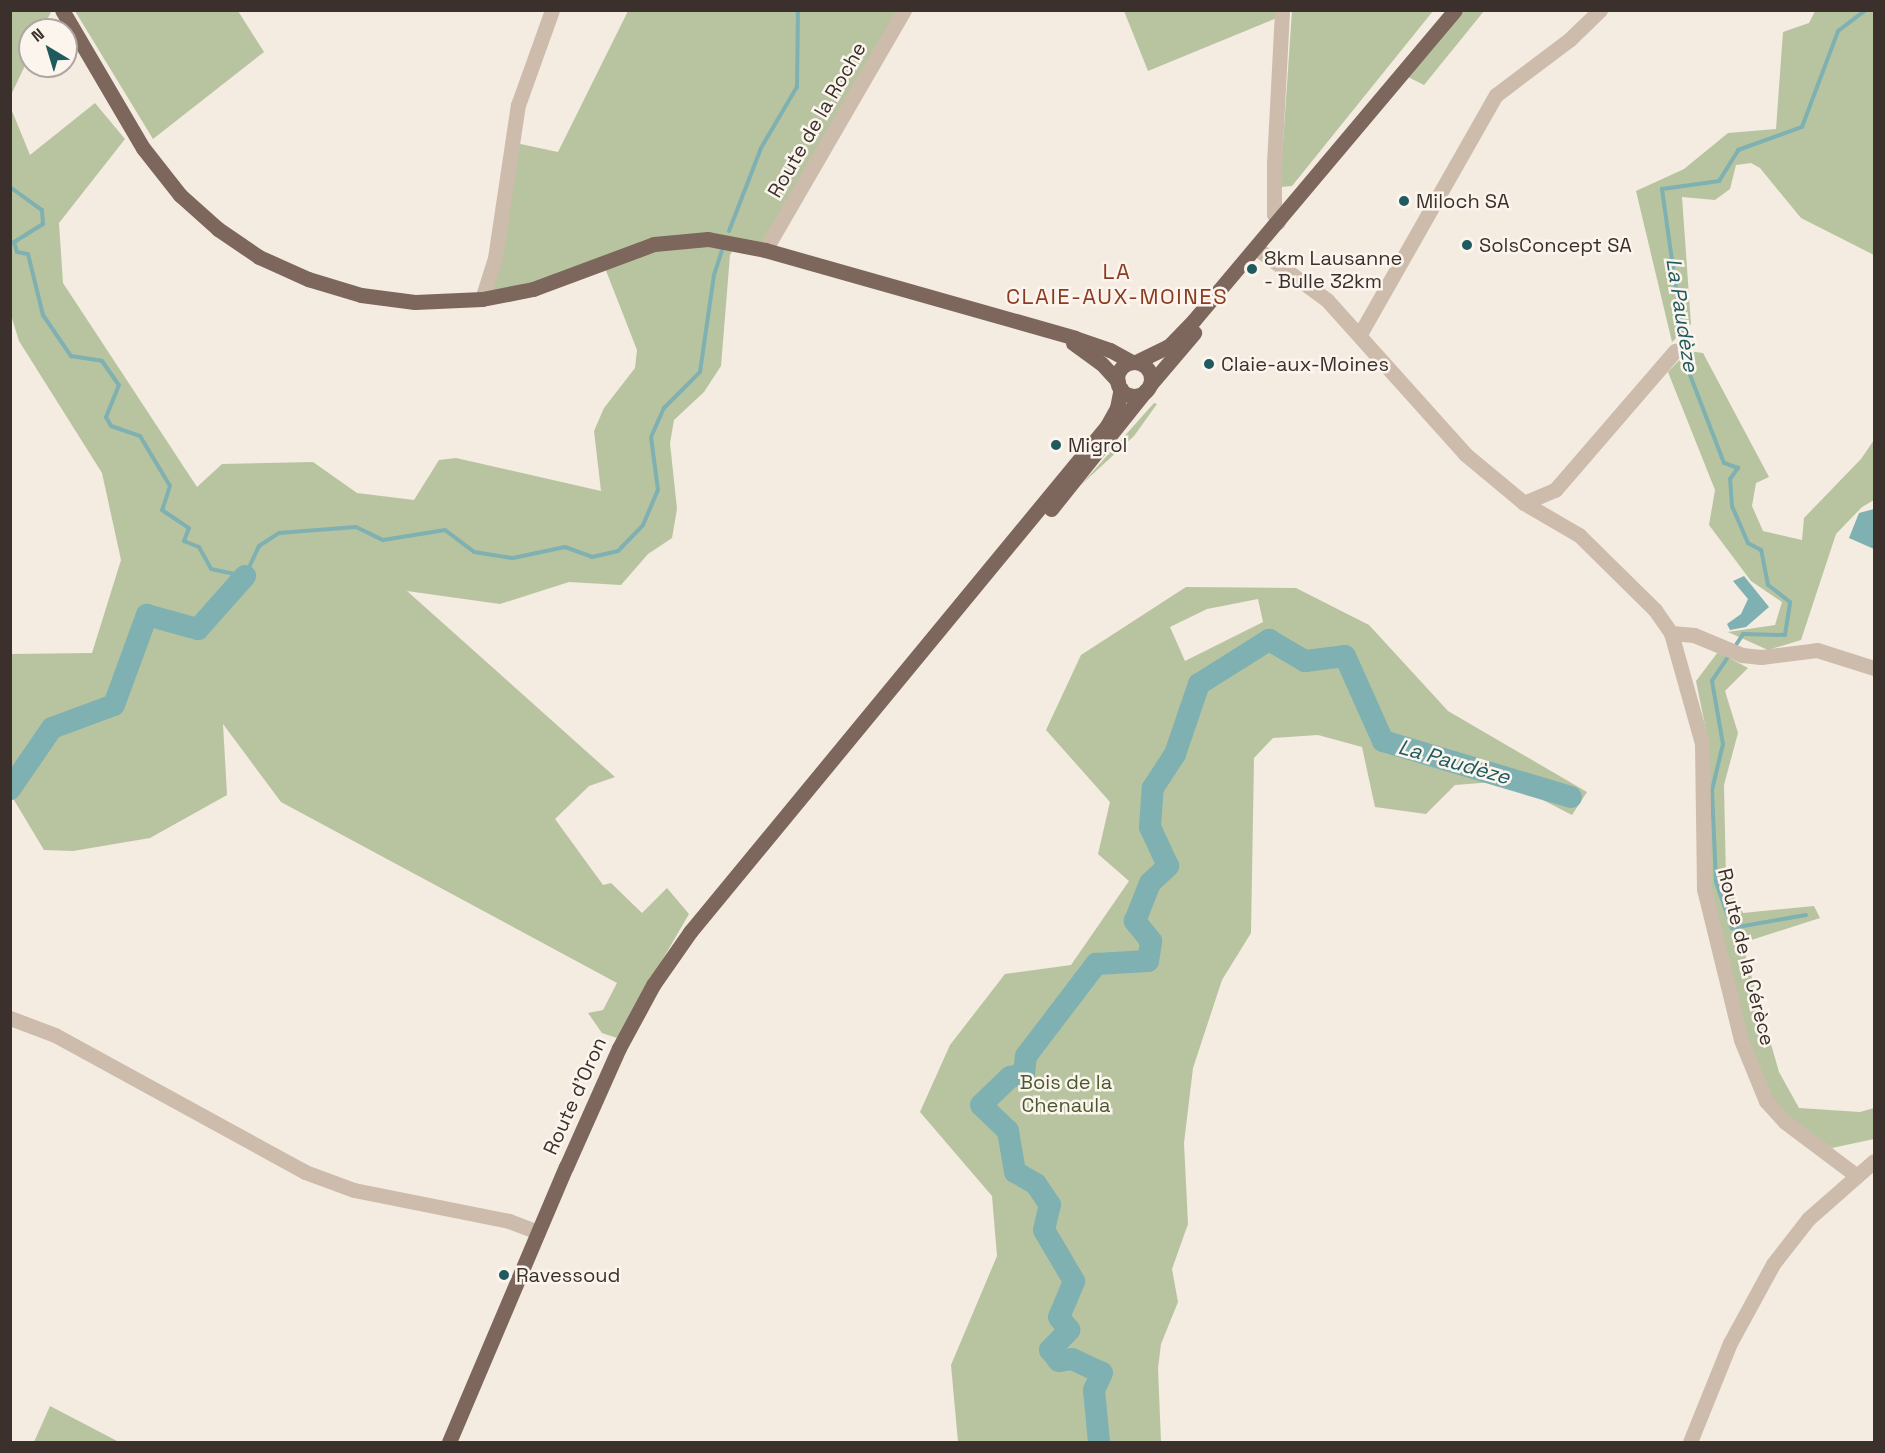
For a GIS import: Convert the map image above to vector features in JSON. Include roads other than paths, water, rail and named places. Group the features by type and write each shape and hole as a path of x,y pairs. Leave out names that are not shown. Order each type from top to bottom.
{"main road":[{"path":"62,10 142,148 180,195 219,229 259,256 308,279 360,295 415,302 482,299 533,289 654,244 708,239 765,250 1110,350 1149,370 1148,388"},
{"path":"952,618 1107,426 1117,408 1121,368 1176,340 1228,282 1455,10"},
{"path":"952,618 1089,465 1148,388 1188,341 1228,282"},
{"path":"1046,330 1088,353 1133,395 1148,388"},
{"name":"Route d'Oron","path":"449,1443 538,1232 643,1001 690,932 952,618"}],"street":[{"path":"482,299 495,258 518,105 552,10"},
{"name":"Route de la Roche","path":"765,250 904,10"},
{"path":"1278,222 1274,214 1274,164 1282,10"},
{"path":"1360,334 1496,95 1570,39 1600,10"},
{"name":"Route de la Cérèce","path":"1256,248 1304,280 1360,334 1434,423 1493,480 1524,503 1579,536 1655,610 1671,633 1702,743 1704,889 1741,1040 1766,1101 1785,1122 1857,1176"},
{"path":"1524,503 1556,490 1675,351"},
{"path":"1671,633 1694,635 1742,655 1761,657 1817,650 1875,668"},
{"path":"10,1018 55,1035 305,1172 354,1190 509,1221 538,1232"},
{"path":"1690,1443 1730,1343 1773,1264 1808,1219 1875,1161"}],"water":[{"path":"1874,509 1874,549 1849,538 1859,513"},
{"path":"1744,576 1769,607 1746,627 1730,630 1727,624 1741,614 1748,599 1733,581"}],"waterway":[{"path":"729,231 761,148 797,87 798,10"},
{"name":"La Paudèze","path":"1734,648 1743,634 1785,635 1790,602 1768,585 1761,550 1748,543 1732,506 1730,479 1738,468 1724,463 1687,367 1662,189 1719,181 1738,150 1802,127 1838,31 1866,10"},
{"path":"10,187 42,210 43,224 14,242 17,252 28,254 43,315 71,356 102,361 119,385 106,417 111,426 140,436 170,486 162,510 189,528 184,541 199,547 211,569 245,576 259,546 279,533 356,527 383,540 445,530 474,552 513,558 565,547 592,557 618,551 643,525 658,490 651,437 664,408 700,372 714,275 722,251"},
{"path":"10,789 52,728 114,705 147,615 198,629 245,576"},
{"name":"La Paudèze","path":"1099,1442 1094,1390 1102,1373 1072,1359 1059,1361 1050,1350 1069,1330 1059,1317 1074,1281 1044,1230 1050,1205 1036,1184 1015,1172 1008,1131 981,1105 1010,1077 1024,1074 1026,1056 1096,964 1148,961 1151,941 1135,921 1150,883 1168,866 1150,827 1153,788 1175,754 1199,684 1269,640 1305,661 1345,656 1383,741 1571,797"},
{"path":"1730,654 1712,681 1723,744 1712,790 1716,882 1732,928 1806,915"}],"place":[{"name":"Miloch SA","path":"1404,201"},
{"name":"SolsConcept SA","path":"1467,245"},
{"name":"8km Lausanne - Bulle 32km","path":"1252,269"},
{"name":"Claie-aux-Moines","path":"1209,364"},
{"name":"Migrol","path":"1056,445"},
{"name":"Ravessoud","path":"504,1275"}],"district":[{"name":"LA CLAIE-AUX-MOINES","path":"1117,284"}],"park label":[{"name":"Bois de la Chenaula","path":"1066,1094"}]}
